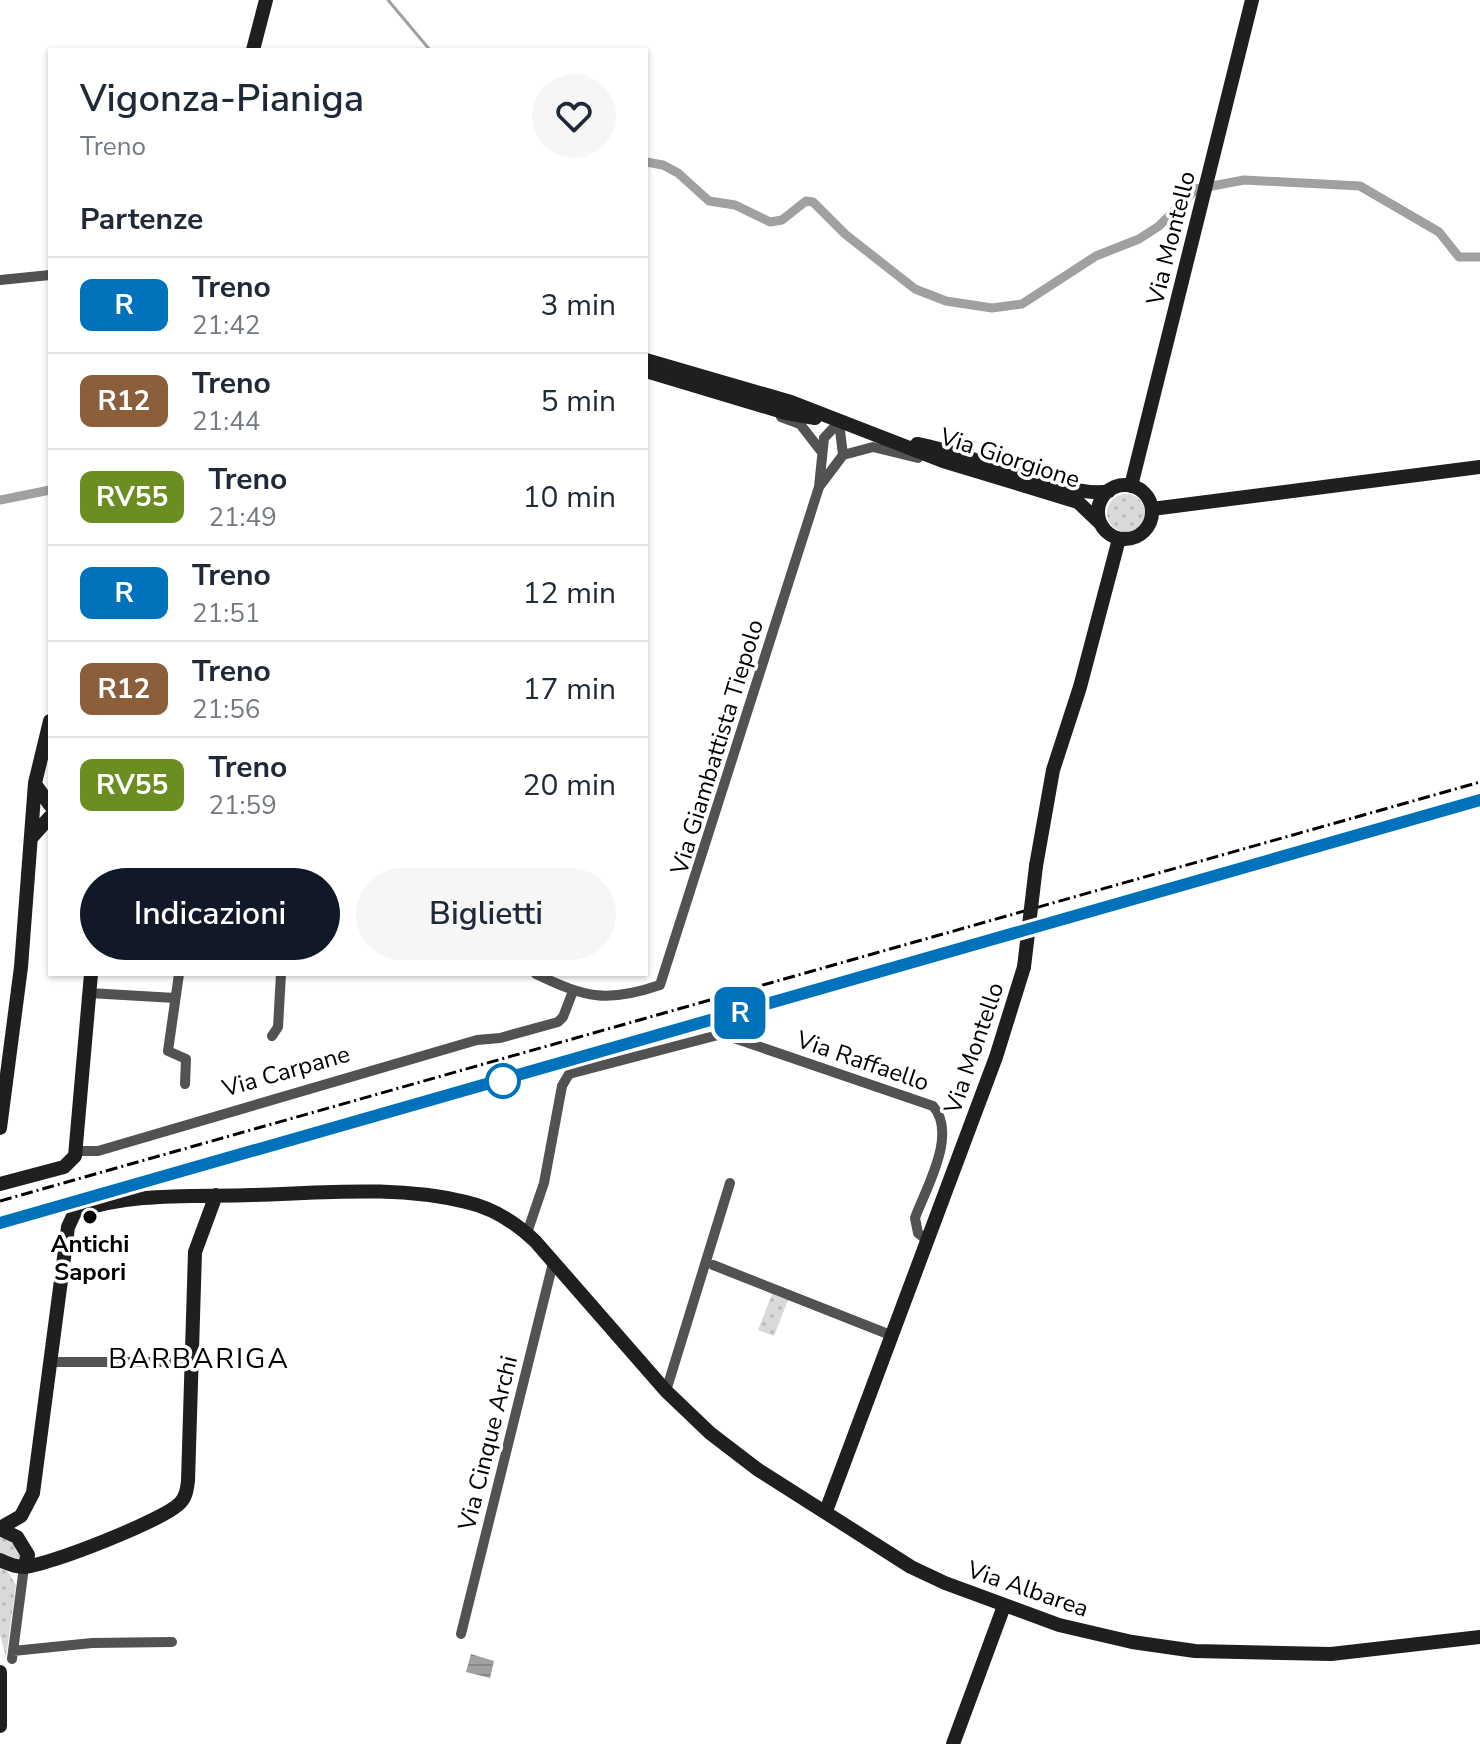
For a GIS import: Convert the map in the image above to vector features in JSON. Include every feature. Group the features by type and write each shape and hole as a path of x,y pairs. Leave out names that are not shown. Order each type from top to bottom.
{"street":[{"path":"254,48 266,0"},
{"name":"Via Montello","path":"1131,486 1252,0"},
{"path":"0,280 48,275"},
{"name":"Via Giorgione","path":"648,361 791,402 839,422 900,441 943,461 1078,502 1101,524"},
{"name":"Via Giorgione","path":"648,372 786,413 839,422"},
{"name":"Via Giorgione","path":"648,372 800,424 821,451"},
{"path":"839,422 843,455 873,447 943,461"},
{"name":"Via Giambattista Tiepolo","path":"540,976 573,991 610,998 660,985 819,487 824,438 839,422"},
{"name":"Via Giorgione","path":"900,441 944,448 1081,493 1109,491"},
{"name":"Via Giambattista Tiepolo","path":"819,487 843,455"},
{"path":"1152,509 1480,467"},
{"path":"1131,486 1146,494 1152,509 1146,531 1136,537 1119,539 1101,524 1100,503 1109,491 1131,486"},
{"name":"Via Montello","path":"826,1511 1003,1038 1024,967 1036,866 1053,770 1080,687 1119,539"},
{"path":"0,1128 17,1012 35,783 48,727"},
{"path":"42,744 48,758"},
{"path":"35,783 48,774"},
{"path":"35,783 48,802"},
{"path":"31,839 48,819"},
{"path":"76,1151 91,976"},
{"path":"179,976 168,1052 186,1059 185,1084"},
{"path":"272,1036 278,1027 281,976"},
{"name":"Via Carpane","path":"1,1183 64,1167 76,1151 98,1151 429,1053 558,1022 573,991"},
{"path":"89,993 175,998"},
{"name":"Via Raffaello","path":"527,1233 544,1183 562,1086 569,1074 722,1034 933,1106 941,1115 943,1134 915,1218 918,1233 927,1240"},
{"path":"666,1391 730,1183"},
{"name":"Via Albarea","path":"50,1362 70,1216 89,1207 131,1200 216,1195 407,1193 491,1209 527,1233 666,1391 730,1449 911,1567 1059,1625 1132,1642 1231,1654 1347,1654 1480,1637"},
{"path":"0,1560 24,1567 51,1562 148,1521 173,1509 183,1499 188,1481 195,1252 216,1195"},
{"name":"Via Cinque Archi","path":"461,1634 553,1263"},
{"path":"713,1265 893,1336"},
{"path":"172,1642 92,1643 12,1655 28,1555 22,1542 0,1528 21,1516 33,1493 50,1362 178,1362"},
{"path":"953,1744 1004,1606"},
{"path":"0,1672 0,1726"}],"shaded area":[{"path":"1126,494 1140,499 1145,513 1140,527 1126,532 1112,527 1107,513 1112,499"},
{"path":"772,1294 788,1300 774,1336 758,1330"},
{"path":"0,1536 11,1538 22,1556 19,1562 0,1553"},
{"path":"0,1567 8,1572 16,1585 6,1657 0,1635"},
{"path":"471,1654 494,1661 490,1678 466,1672"}],"waterway":[{"path":"388,0 428,48"},
{"path":"648,162 663,165 678,173 709,201 735,205 770,222 782,220 806,201 813,202 845,234 915,289 946,301 992,308 1022,304 1096,256 1139,239 1159,226 1196,189 1244,180 1360,186 1439,232 1459,257 1480,257"},
{"path":"0,500 48,490"}],"railway":[{"path":"0,1201 1480,782"},
{"path":"0,1218 1480,794"}],"train":[{"name":"R","path":"0,1223 1480,800"}],"place":[{"name":"Antichi Sapori","path":"90,1217"}],"district":[{"name":"BARBARIGA","path":"199,1358"}]}
